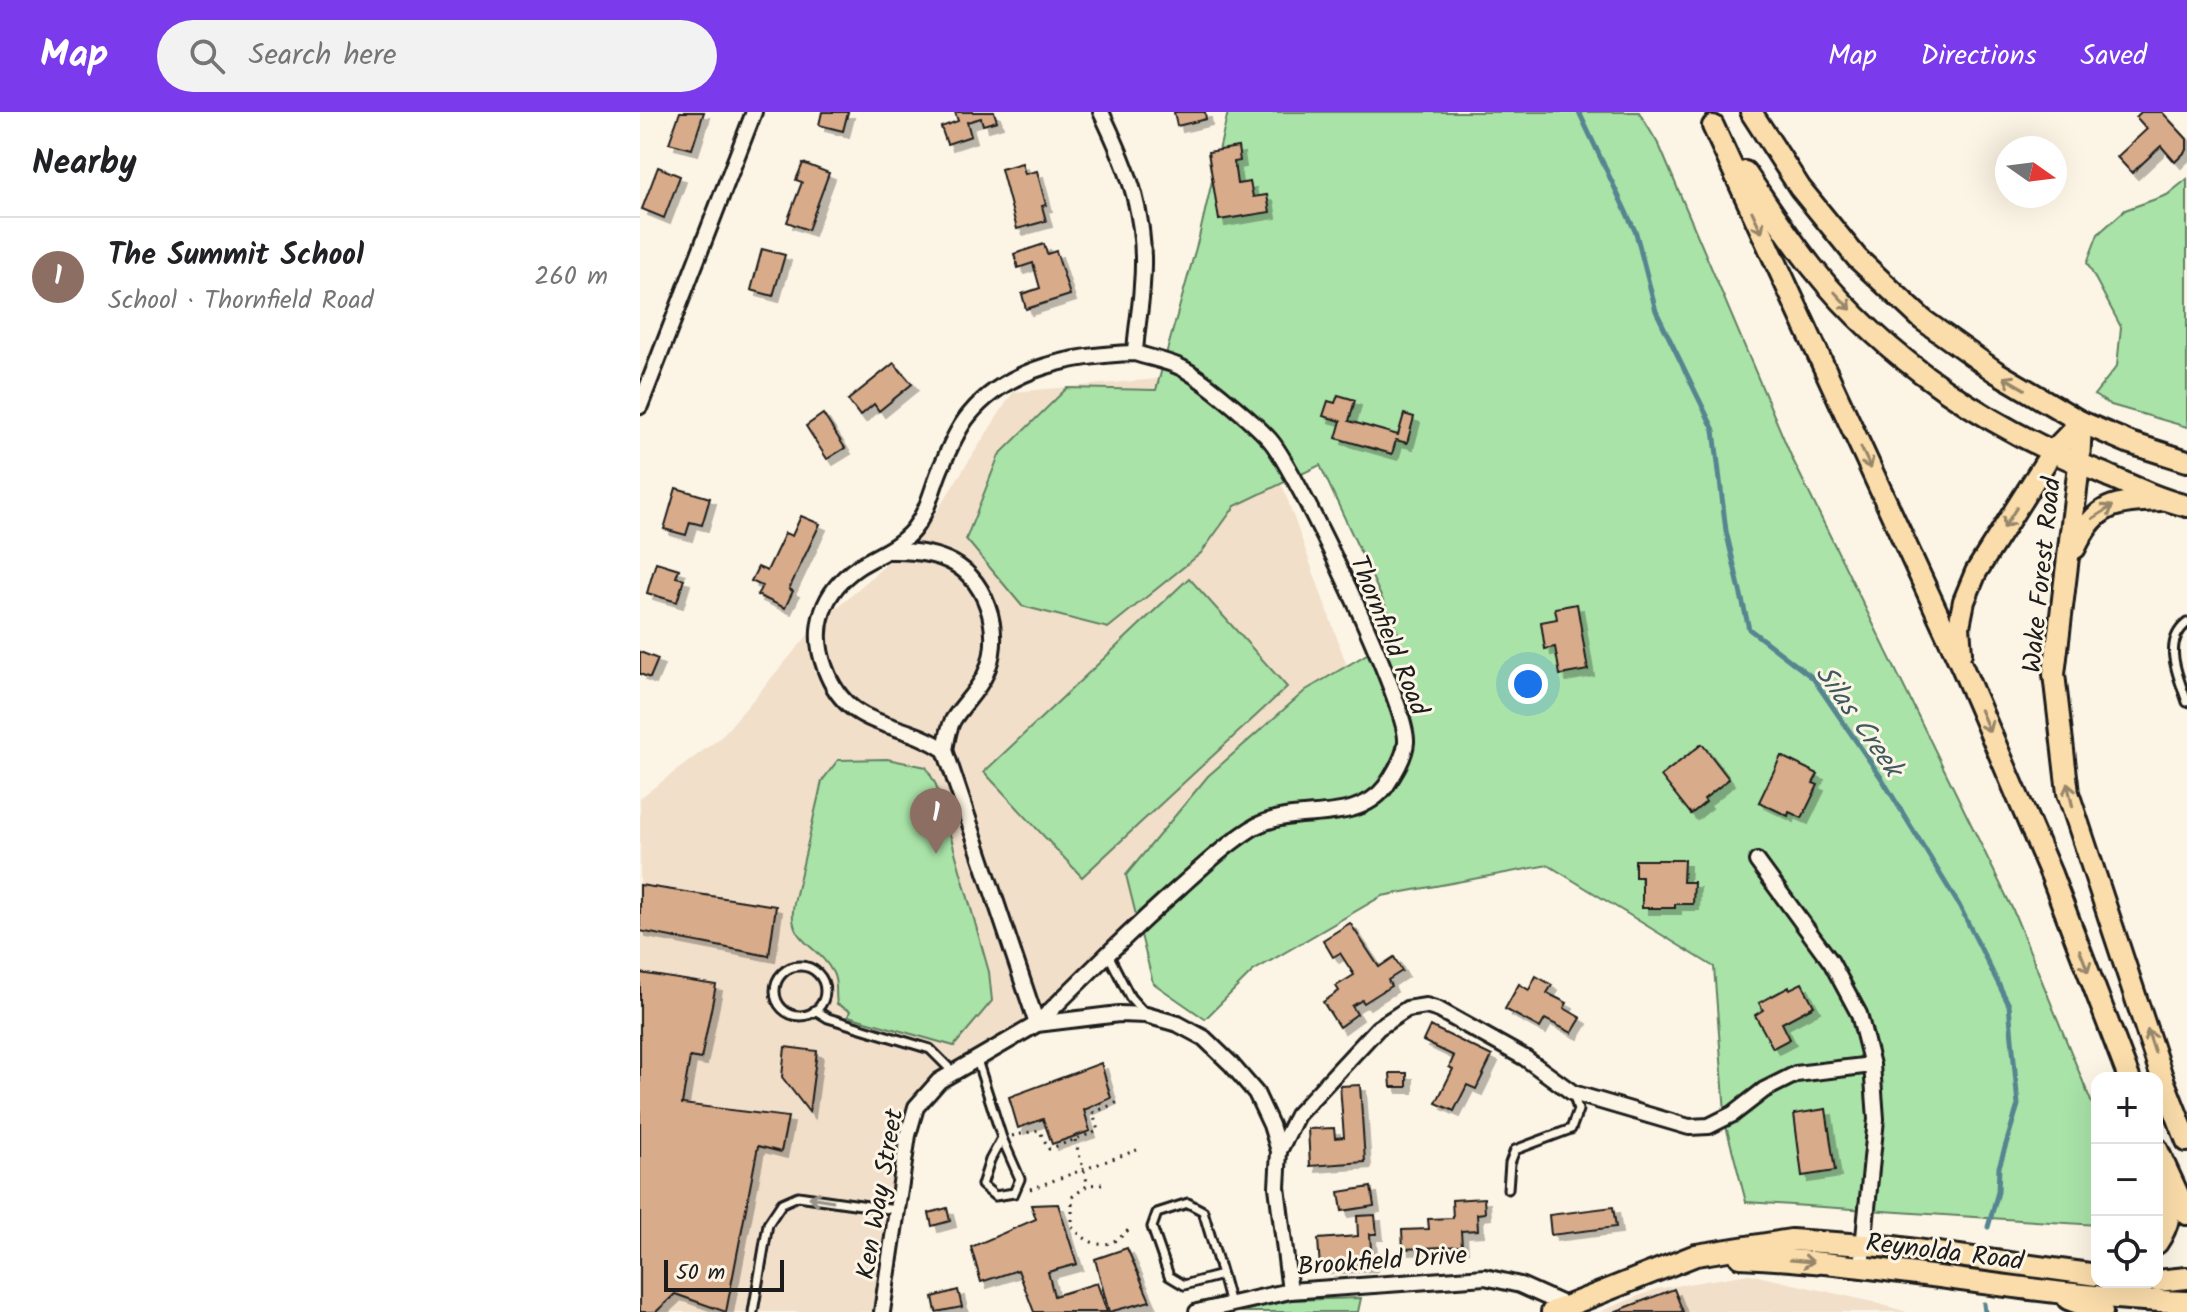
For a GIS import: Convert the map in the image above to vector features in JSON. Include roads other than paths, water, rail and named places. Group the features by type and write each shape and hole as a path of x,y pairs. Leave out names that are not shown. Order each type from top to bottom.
{"main road":[{"path":"1751,112 1800,188 1857,258 1923,320 1996,372 2081,422 2130,443 2187,461"},
{"path":"1709,119 1813,267 1847,306 1900,356 1959,401 2031,443 2178,503"},
{"name":"Wake Forest Road","path":"1709,119 1963,669 2051,874 2127,1072"},
{"name":"Wake Forest Road","path":"1963,669 1959,626 1964,601 1976,572 2052,452 2081,422"},
{"name":"Wake Forest Road","path":"2081,422 2079,465 2054,674 2068,793 2162,1077 2187,1141"},
{"path":"2067,567 2087,524 2098,513 2131,501 2178,503"},
{"path":"2163,1165 2187,1214"},
{"path":"2163,1234 2171,1209 2167,1175"},
{"name":"Reynolda Road","path":"1562,1310 1696,1255 1791,1240 1864,1245 2091,1274"},
{"name":"Reynolda Road","path":"1696,1255 1861,1267 2042,1289 2187,1302"},
{"path":"2163,1280 2187,1278"},
{"path":"2042,1289 2102,1312"}],"street":[{"path":"640,406 754,112"},
{"path":"1101,112 1125,163 1138,205 1142,285 1135,353"},
{"name":"Thornfield Road","path":"945,750 924,738 869,720 853,709 833,686 823,664 818,629 829,595 856,568 903,540 920,521 957,433 969,415 991,395 1028,372 1092,354 1135,353 1183,368 1235,408 1277,449 1347,586 1394,693 1406,742 1392,776 1383,790 1371,800 1350,809 1278,818 1251,829 1210,860 1037,1024"},
{"path":"889,551 922,551 953,563 975,580 987,604 992,623 991,656 975,693 953,719 945,750 1037,1024"},
{"path":"1757,861 1831,962 1859,1014 1872,1065 1876,1119 1861,1267"},
{"path":"1279,1151 1297,1115 1378,1028 1407,1009 1426,1006 1439,1010 1525,1058 1573,1093 1689,1127 1709,1126 1733,1114 1764,1090 1796,1074 1872,1065"},
{"name":"Ken Way Street","path":"882,1312 911,1119 924,1095 939,1081 976,1057 1037,1024 1105,1015 1146,1015 1178,1024 1217,1048 1256,1093 1279,1151 1277,1187 1290,1291"},
{"name":"Brookfield Drive","path":"1197,1312 1290,1291 1485,1277 1520,1285 1562,1310"}],"lane":[{"path":"2187,623 2180,629 2172,652 2187,702"},
{"path":"1108,954 1130,997 1146,1015"},
{"path":"806,966 819,975 825,990 821,1005 815,1010 799,1016 784,1010 778,1003 775,987 783,972 806,966"},
{"path":"815,1010 828,1018 930,1049 953,1072"},
{"path":"976,1057 1002,1138 1020,1179 1014,1193 995,1196 982,1185 990,1160 1002,1138"},
{"path":"1508,1189 1510,1163 1515,1150 1571,1129 1578,1110 1573,1093"},
{"path":"753,1312 768,1224 782,1203 798,1196 899,1211"},
{"path":"1222,1275 1184,1285 1169,1276 1152,1227 1157,1213 1188,1203 1203,1211 1222,1275 1230,1304"}],"waterway":[{"name":"Silas Creek","path":"1579,112 1636,233 1656,311 1714,430 1726,531 1749,629 1813,678 1882,779 1959,905 2009,1005 2018,1105 1999,1167 1998,1192 1988,1227"},
{"name":"Silas Creek","path":"1984,1304 1985,1312"}],"place":[{"name":"The Summit School","path":"936,854"}]}
